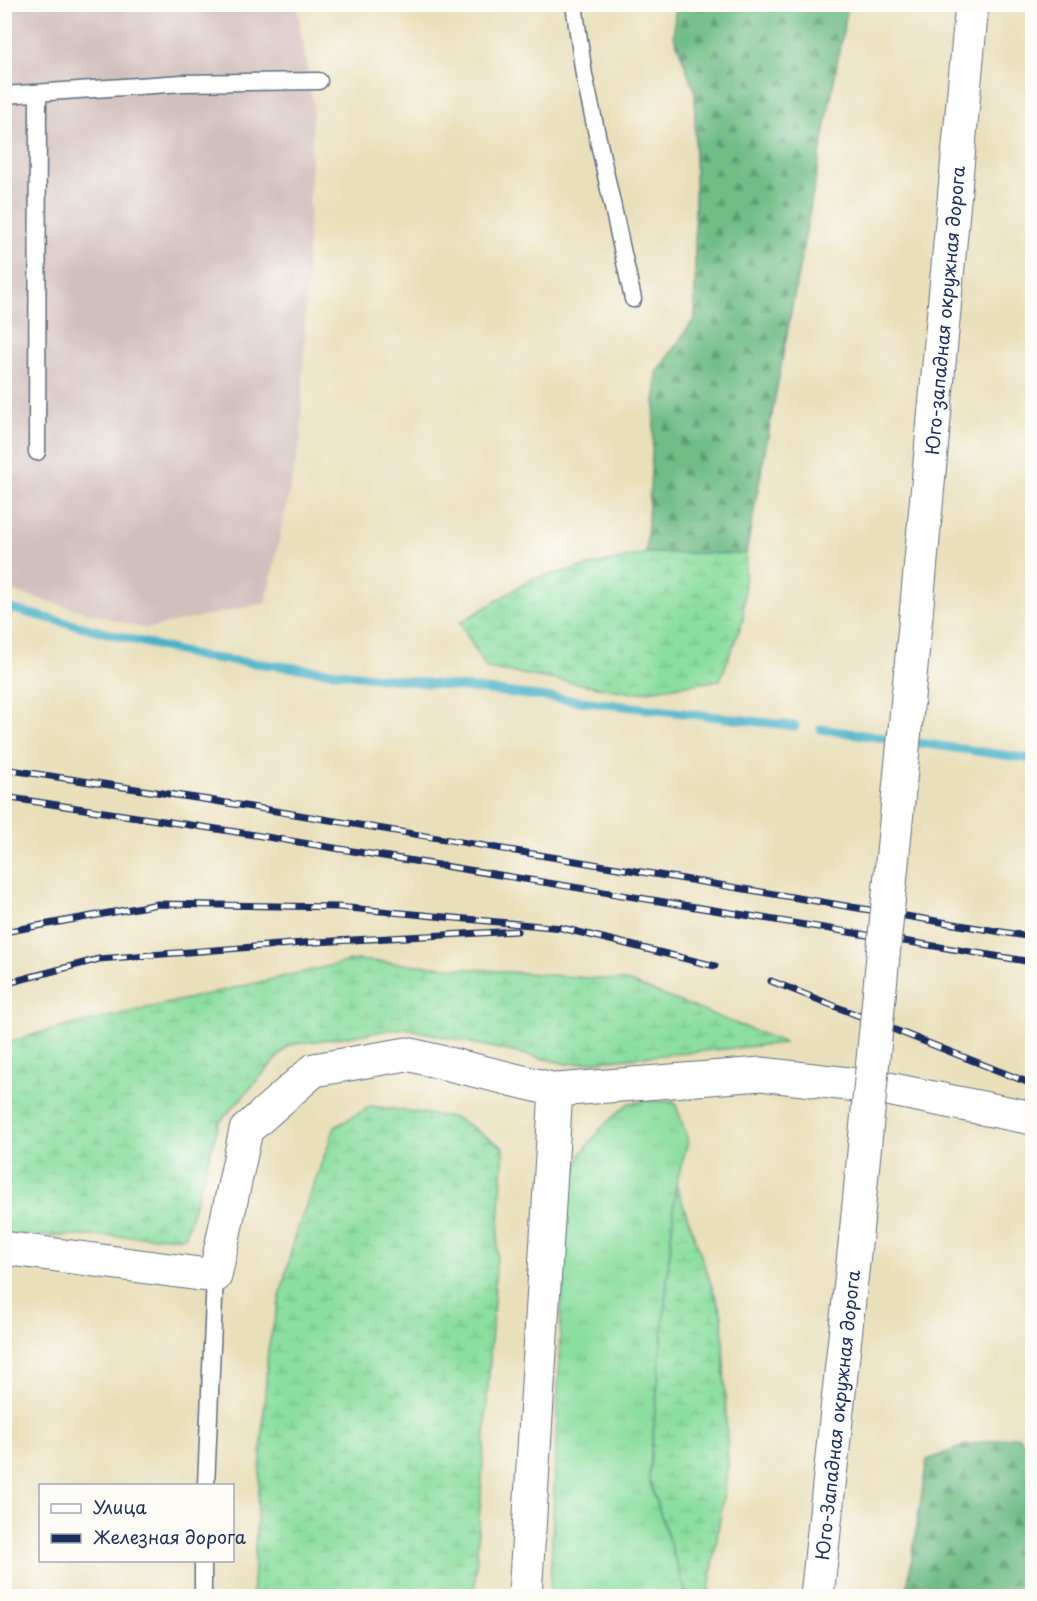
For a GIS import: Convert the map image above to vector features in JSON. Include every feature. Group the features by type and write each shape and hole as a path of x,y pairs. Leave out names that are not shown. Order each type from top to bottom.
{"main road":[{"name":"Юго-западная окружная дорога","path":"856,1235 972,4"},
{"path":"4,1248 215,1276 246,1130 314,1070 407,1054 556,1090 761,1074 883,1088 1032,1118"},
{"path":"525,1596 556,1090"},
{"name":"Юго-Западная окружная дорога","path":"817,1596 856,1235"}],"lane":[{"path":"574,4 584,75 633,299"},
{"path":"4,95 183,83 319,81"},
{"path":"37,452 38,93"},
{"path":"206,1484 215,1276"},
{"path":"202,1596 203,1562"}],"shaded area":[{"path":"4,5 297,5 313,105 301,437 266,603 145,629 5,589"},
{"path":"5,1590 123,1596 5,1596"}],"green space":[{"path":"675,5 848,5 746,554 646,553 657,372 695,318 695,92 674,36"},
{"path":"646,553 746,554 743,620 720,680 633,693 486,668 460,623 532,579"},
{"path":"355,960 627,981 785,1043 567,1064 405,1028 289,1045 219,1123 185,1237 5,1235 4,1044 39,1033"},
{"path":"675,1102 688,1141 676,1184 649,1479 687,1596 550,1596 564,1241 570,1189 581,1154 604,1125 629,1103"},
{"path":"371,1106 457,1118 504,1148 474,1596 252,1596 268,1349 294,1238 335,1127"},
{"path":"676,1184 722,1315 728,1466 708,1596 687,1596 649,1479"},
{"path":"1017,1436 1032,1449 1032,1596 906,1596 927,1460 966,1445"}],"waterway":[{"path":"4,607 202,657 795,726"},
{"path":"821,729 1032,759"}],"railway":[{"path":"4,769 209,800 1032,937"},
{"path":"4,797 230,831 1032,962"},
{"path":"4,932 158,904 338,907 562,928 715,966"},
{"path":"4,984 99,959 316,942 517,931"},
{"path":"771,981 1032,1084"}]}
